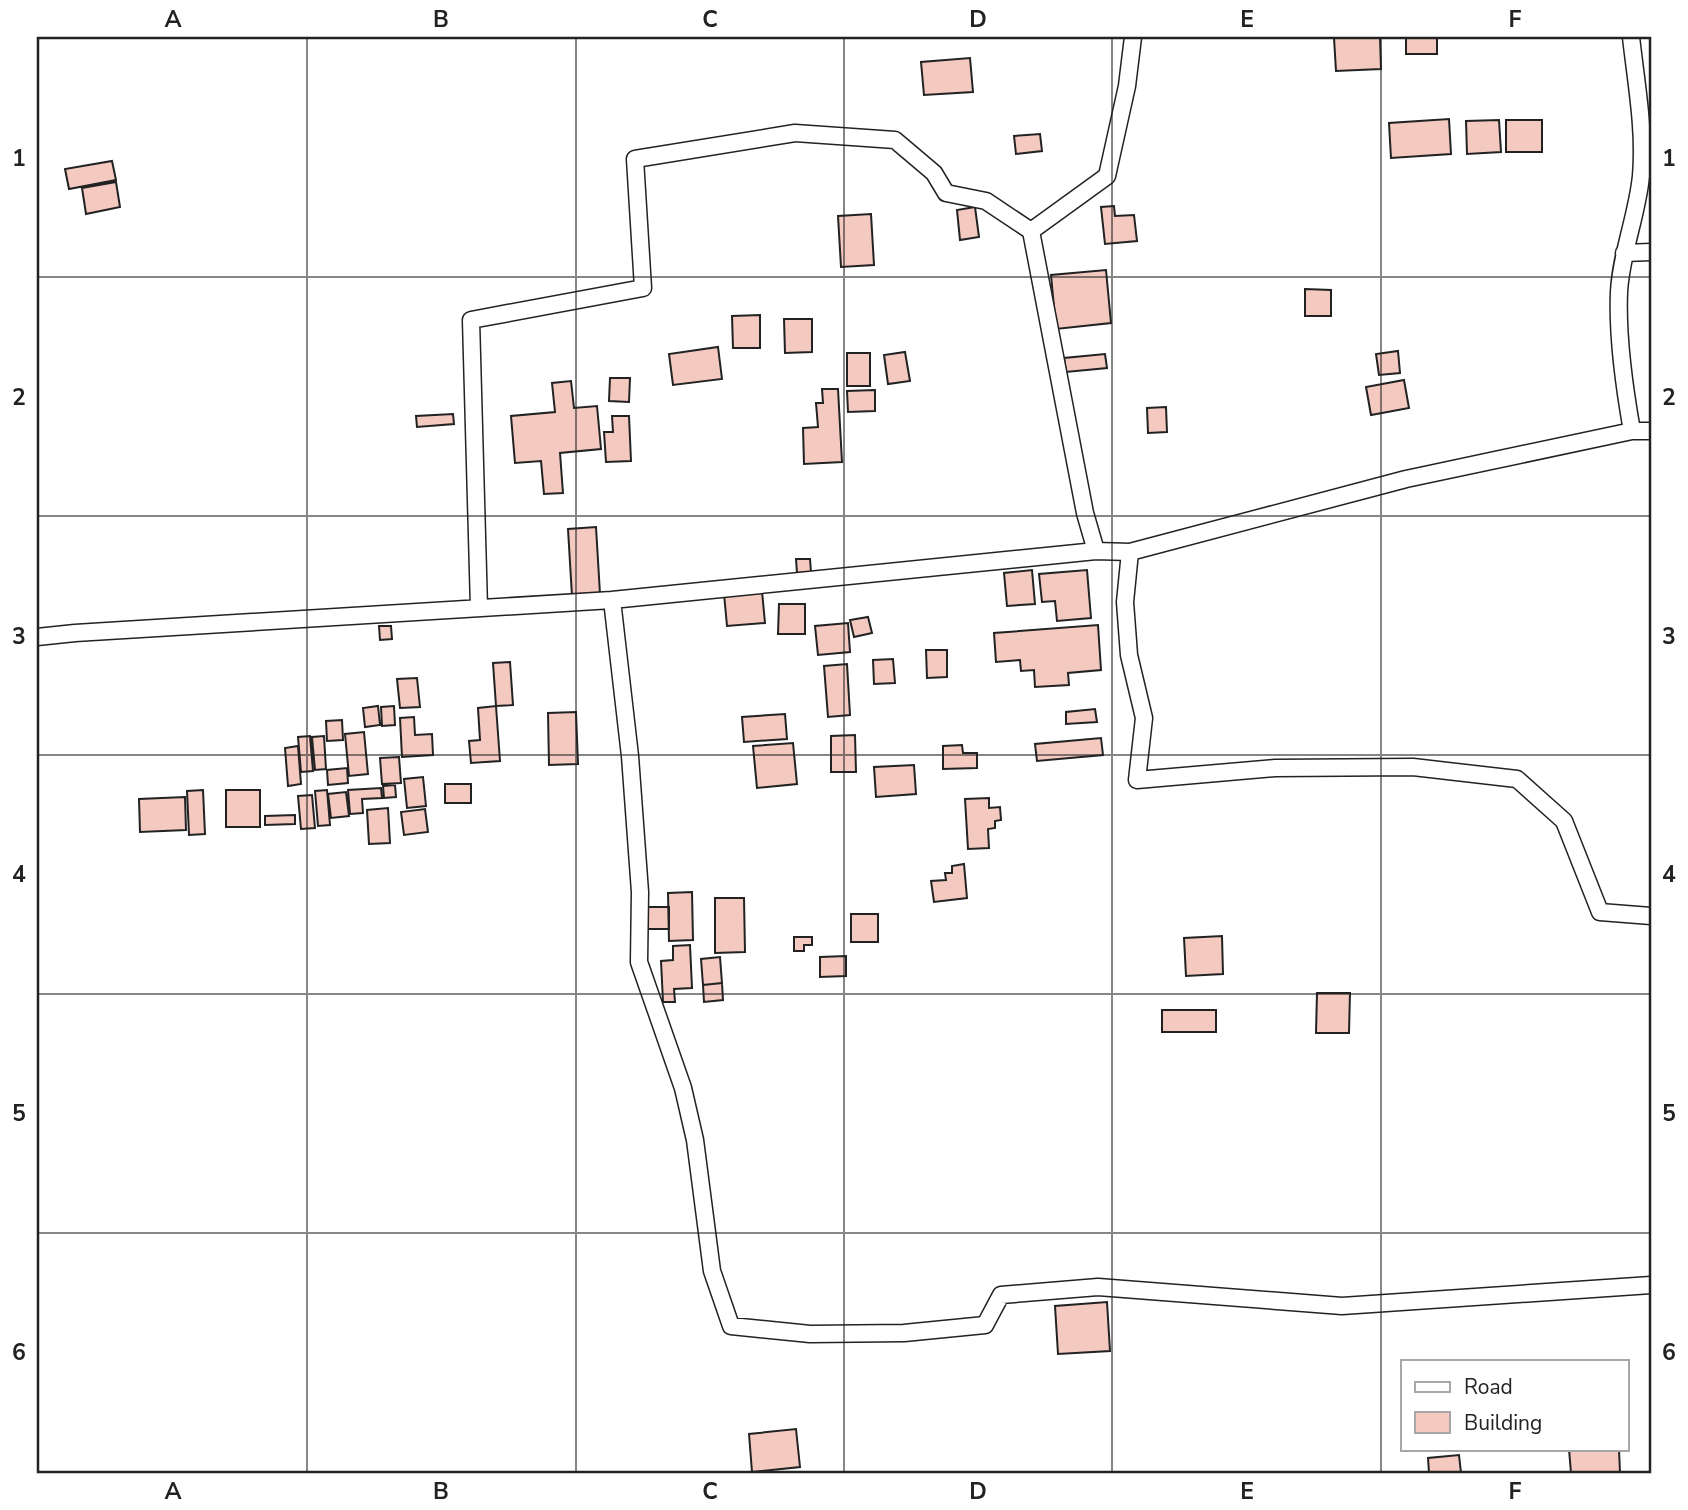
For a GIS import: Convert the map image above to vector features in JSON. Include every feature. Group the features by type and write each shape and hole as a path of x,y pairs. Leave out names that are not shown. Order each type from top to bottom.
{"street":[{"path":"1031,231 1107,176 1127,86 1133,37"},
{"path":"1631,37 1640,117 1641,175 1631,232 1624,253 1619,292 1623,382 1632,431"},
{"path":"479,608 471,320 643,288 635,159 795,133 895,140 934,173 946,193 986,201 1031,231 1085,513 1096,551"},
{"path":"1624,253 1651,252"},
{"path":"37,637 612,600 1096,551 1130,552 1406,479 1632,431 1651,431"},
{"path":"1130,552 1125,602 1129,655 1144,718 1137,780 1275,768 1413,766 1517,779 1564,821 1600,912 1651,916"},
{"path":"612,600 630,756 640,892 639,962 682,1088 695,1140 712,1271 732,1326 810,1334 904,1333 985,1325 1001,1295 1098,1287 1342,1306 1651,1285"}],"building":[{"path":"1380,37 1381,69 1336,71 1334,38"},
{"path":"1406,37 1437,37 1437,54 1406,54"},
{"path":"970,58 973,92 924,95 921,62"},
{"path":"1449,119 1451,154 1391,158 1389,123"},
{"path":"1499,120 1501,152 1467,154 1466,121"},
{"path":"1506,120 1542,120 1542,152 1506,152"},
{"path":"1040,134 1042,151 1016,154 1014,136"},
{"path":"112,161 116,180 69,189 65,169"},
{"path":"116,182 120,207 86,214 82,188"},
{"path":"1114,206 1115,216 1134,215 1137,241 1105,244 1101,207"},
{"path":"975,207 979,237 960,240 957,210"},
{"path":"871,214 874,265 841,267 838,216"},
{"path":"1106,270 1111,323 1056,329 1051,275"},
{"path":"1305,289 1331,290 1331,316 1305,316"},
{"path":"760,315 760,348 733,348 732,316"},
{"path":"784,319 812,319 812,352 785,353"},
{"path":"718,347 722,379 673,385 669,354"},
{"path":"1398,351 1400,373 1379,375 1376,354"},
{"path":"905,352 910,381 888,384 884,355"},
{"path":"847,353 870,353 870,386 847,386"},
{"path":"1105,354 1107,368 1066,372 1064,358"},
{"path":"610,378 630,378 629,402 609,401"},
{"path":"1404,380 1409,408 1371,415 1366,387"},
{"path":"571,381 574,408 597,406 601,449 560,453 563,493 544,494 541,461 515,463 511,416 555,412 552,383"},
{"path":"822,389 838,389 842,462 804,464 803,428 818,427 816,403 823,403"},
{"path":"875,390 875,411 848,412 847,391"},
{"path":"1166,407 1167,432 1148,433 1147,408"},
{"path":"453,414 454,424 417,427 416,416"},
{"path":"612,416 629,416 631,461 606,462 604,432 613,432"},
{"path":"596,527 600,594 572,596 568,529"},
{"path":"796,559 810,559 811,572 797,573"},
{"path":"1032,570 1035,604 1007,606 1004,573"},
{"path":"1087,570 1091,618 1057,621 1055,601 1042,602 1039,574"},
{"path":"762,591 765,623 727,626 724,594"},
{"path":"779,604 805,604 805,634 778,634"},
{"path":"868,617 872,633 854,637 850,620"},
{"path":"848,623 850,652 818,655 815,626"},
{"path":"1098,625 1101,670 1068,673 1069,685 1035,687 1034,670 1021,671 1020,660 996,662 994,633"},
{"path":"379,626 391,626 392,639 380,640"},
{"path":"926,650 947,650 947,677 927,678"},
{"path":"893,659 895,683 874,684 873,660"},
{"path":"510,662 513,705 496,706 493,663"},
{"path":"847,664 850,715 828,717 824,666"},
{"path":"417,678 420,707 400,708 397,679"},
{"path":"378,706 380,725 365,727 363,708"},
{"path":"394,706 395,725 382,726 381,707"},
{"path":"496,706 500,761 471,763 469,741 480,740 478,708"},
{"path":"1095,709 1097,722 1066,724 1066,712"},
{"path":"576,712 578,764 549,765 548,713"},
{"path":"785,714 787,739 744,742 742,717"},
{"path":"414,717 415,735 432,734 433,755 402,757 400,718"},
{"path":"342,720 343,740 327,741 326,721"},
{"path":"364,732 368,774 349,776 345,734"},
{"path":"855,735 856,772 831,772 831,736"},
{"path":"310,736 313,771 301,772 298,737"},
{"path":"324,736 326,769 315,770 312,737"},
{"path":"1101,738 1103,755 1037,761 1035,744"},
{"path":"793,743 797,784 757,788 753,746"},
{"path":"962,745 963,753 977,753 977,768 943,769 943,746"},
{"path":"298,746 301,784 288,786 285,748"},
{"path":"399,757 401,783 382,784 380,758"},
{"path":"914,765 916,794 876,797 874,767"},
{"path":"347,768 348,783 328,785 327,770"},
{"path":"423,777 426,806 407,808 404,779"},
{"path":"445,784 471,784 471,803 445,803"},
{"path":"395,785 396,797 384,798 383,786"},
{"path":"381,788 382,798 362,799 363,813 350,814 348,790"},
{"path":"203,790 205,834 189,835 187,791"},
{"path":"226,790 260,790 260,827 226,827"},
{"path":"327,790 330,825 318,826 315,791"},
{"path":"346,792 349,816 331,818 328,794"},
{"path":"312,795 315,828 301,829 298,796"},
{"path":"185,797 186,830 140,832 139,799"},
{"path":"989,798 989,808 1000,807 1001,820 995,821 995,828 988,829 989,848 968,849 965,799"},
{"path":"388,808 390,843 369,844 367,810"},
{"path":"425,809 428,832 404,835 401,812"},
{"path":"295,815 295,824 265,825 265,816"},
{"path":"964,864 967,898 934,902 931,881 946,880 945,873 952,873 952,866"},
{"path":"692,892 693,940 669,941 668,893"},
{"path":"715,898 744,898 745,952 715,953"},
{"path":"642,907 669,907 669,929 642,929"},
{"path":"851,914 878,914 878,942 851,942"},
{"path":"1222,936 1223,974 1186,976 1184,938"},
{"path":"794,937 812,937 812,945 804,945 804,951 794,951"},
{"path":"690,945 692,988 674,989 675,1002 663,1002 661,961 673,960 673,946"},
{"path":"846,956 846,976 820,977 820,957"},
{"path":"720,957 722,983 703,985 701,959"},
{"path":"722,983 723,1000 704,1002 703,985"},
{"path":"1317,993 1350,993 1349,1033 1316,1033"},
{"path":"1162,1010 1216,1010 1216,1032 1162,1032"},
{"path":"1107,1302 1110,1351 1058,1354 1055,1306"},
{"path":"796,1429 800,1467 752,1472 749,1434"},
{"path":"1569,1450 1619,1450 1620,1473 1571,1473"},
{"path":"1459,1455 1461,1473 1429,1473 1428,1458"}]}
